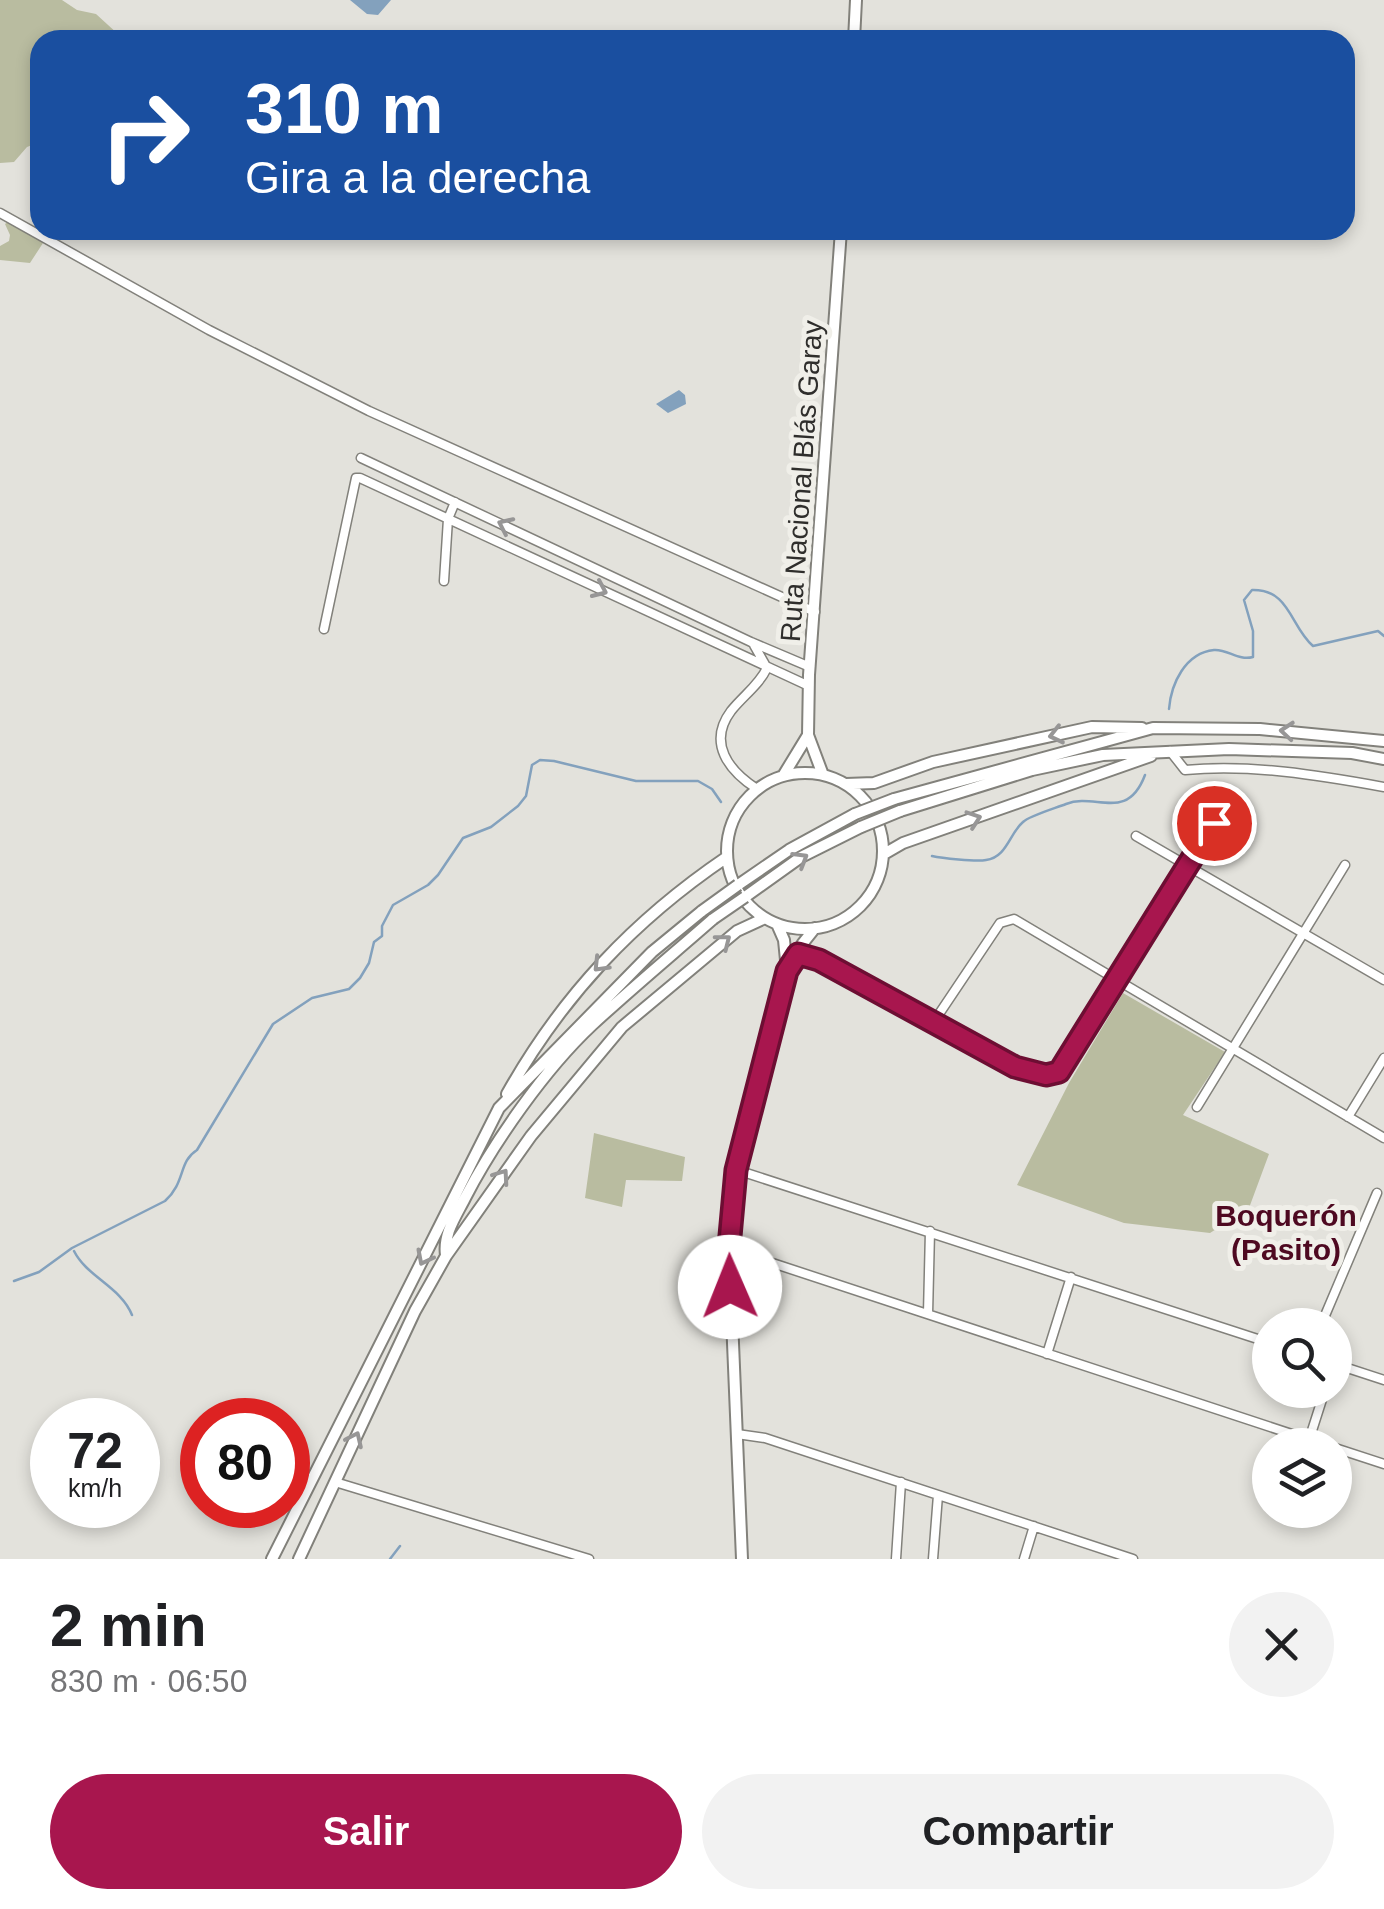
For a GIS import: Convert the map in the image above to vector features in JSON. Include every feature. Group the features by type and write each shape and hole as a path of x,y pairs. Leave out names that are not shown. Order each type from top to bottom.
{"highway":[{"path":"854,30 856,0"},
{"name":"Ruta Nacional Blás Garay","path":"823,775 808,735 809,686 840,240"},
{"path":"846,784 874,783 933,762 1092,727 1260,729 1384,742"},
{"path":"499,1108 652,952 702,911 790,850 855,814 894,799 1153,728"},
{"name":"Ruta Nacional Blás Garay","path":"784,776 808,735"},
{"path":"884,854 1165,752"},
{"path":"446,1256 444,1244 449,1230 477,1176 528,1100 589,1028 713,919 801,857 900,812 1032,770 1103,755 1352,753 1384,759"},
{"path":"823,775 846,784 867,802 880,827 884,854 878,881 863,904 841,920 815,928 777,924 765,918 742,898 727,857 737,812 757,790 784,776 823,775"},
{"path":"272,1559 534,1046 574,991 630,934 688,884 727,857"},
{"path":"300,1559 414,1312 446,1256 531,1136 622,1026 737,931 765,918"},
{"path":"777,924 784,940 787,971"},
{"path":"742,1559 729,1253 736,1170 787,971 815,928"}],"street":[{"path":"0,213 30,230"},
{"path":"48,240 210,330 369,411 815,612"},
{"path":"361,458 751,642 810,666"},
{"path":"324,628 356,478 809,686"},
{"path":"444,581 448,519 455,502"},
{"path":"543,564 546,545"},
{"path":"751,642 767,668"},
{"path":"752,661 759,682"},
{"path":"757,790 736,776 722,754 721,728 767,668"},
{"path":"1165,752 1185,770 1214,767 1298,772 1384,787"},
{"path":"798,954 819,960 1015,1067 1046,1075 1059,1072 1214,823"},
{"path":"1136,836 1384,980"},
{"path":"1197,1107 1344,865"},
{"path":"933,1023 1000,923 1014,920 1384,1138"},
{"path":"1348,1117 1384,1058"},
{"path":"736,1170 1252,1337"},
{"path":"1329,1308 1377,1193"},
{"path":"928,1314 930,1231"},
{"path":"729,1253 748,1255 1272,1428"},
{"path":"1047,1354 1071,1277"},
{"path":"1352,1370 1384,1380"},
{"path":"736,1434 765,1438 1111,1555 1134,1559"},
{"path":"1352,1454 1384,1464"},
{"path":"335,1482 589,1559"},
{"path":"896,1559 900,1482"},
{"path":"934,1559 938,1495"},
{"path":"1024,1559 1034,1526"}],"green space":[{"path":"0,0 62,0 77,10 96,14 114,30 30,30 30,146 14,162 0,163"},
{"path":"10,220 30,231 30,240 42,240 30,263 0,260 0,246 9,241 10,235 5,224"},
{"path":"1123,993 1225,1052 1183,1115 1269,1154 1249,1208 1210,1233 1124,1223 1017,1185 1069,1083"},
{"path":"594,1133 685,1157 682,1181 626,1180 622,1207 585,1198"}],"water":[{"path":"350,0 391,0 378,15 367,14"},
{"path":"679,390 685,395 686,404 668,413 656,404"}],"waterway":[{"path":"1169,709 1176,680 1195,657 1214,650 1253,657 1253,631 1244,600 1252,590 1265,591 1282,602 1313,646 1378,631 1384,636"},
{"path":"14,1281 39,1272 72,1248 165,1201 273,1024 312,998 349,989 369,963 374,942 382,936 382,926 393,905 428,885 463,838 491,827 518,806 526,796 532,765 540,760 554,761 636,781 698,781 712,789 721,802"},
{"path":"932,856 993,858 1026,820 1077,801 1120,802 1138,790 1145,775"},
{"path":"74,1251 120,1297 132,1315"},
{"path":"390,1559 400,1546"}],"district":[{"name":"Boquerón (Pasito)","path":"1286,1233"}],"route":[{"path":"730,1287 729,1247 736,1170 787,971 798,954 819,960 1015,1067 1046,1075 1059,1072 1214,823"}]}
